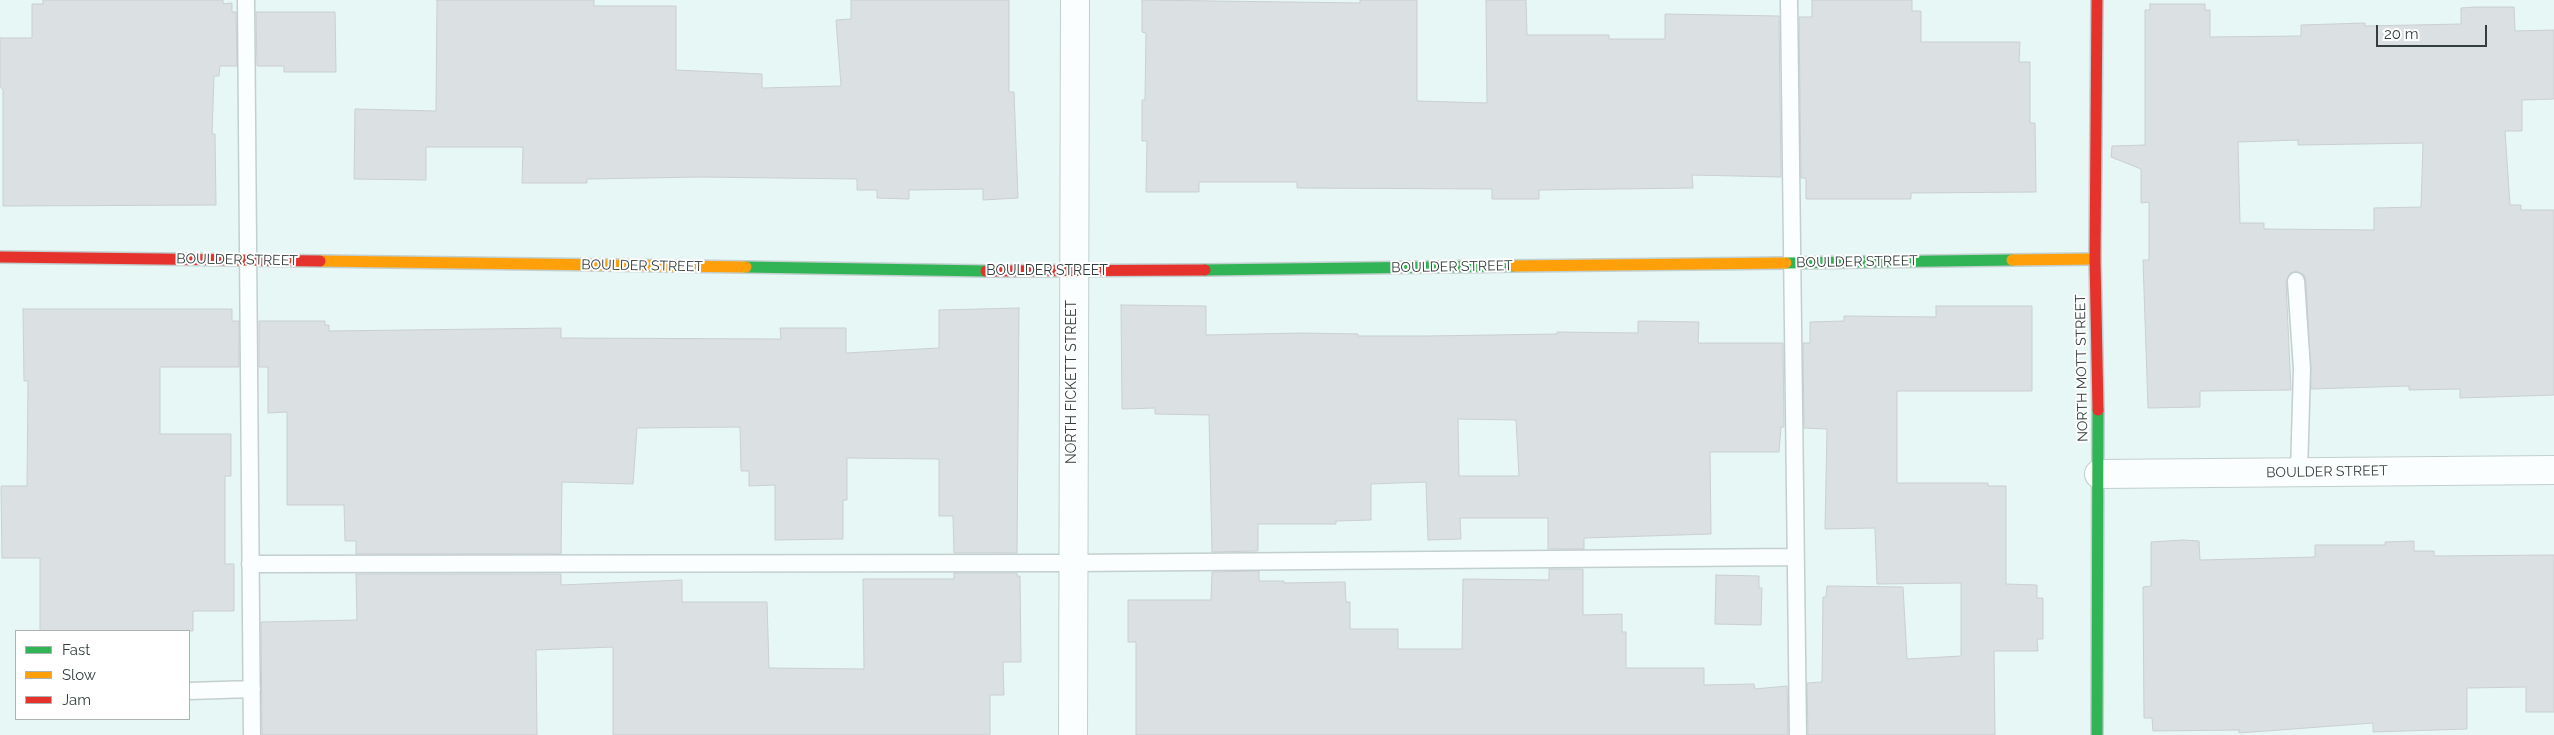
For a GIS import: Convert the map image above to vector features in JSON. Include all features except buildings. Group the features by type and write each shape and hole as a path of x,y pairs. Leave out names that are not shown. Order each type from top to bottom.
{"street":[{"name":"NORTH FICKETT STREET","path":"1072,735 1074,0"},
{"name":"NORTH MOTT STREET","path":"2097,0 2095,259 2099,474 2098,735"},
{"name":"BOULDER STREET","path":"0,257 1072,272 2095,259"},
{"name":"BOULDER STREET","path":"2099,474 2554,470"}],"lane":[{"path":"246,0 252,735"},
{"path":"1789,0 1790,263 1798,735"},
{"path":"2296,280 2302,369 2299,472"},
{"path":"250,564 1072,563 1795,557"},
{"path":"190,691 252,689"}],"traffic: fast":[{"path":"1786,263 2012,260"},
{"path":"1205,270 1514,266"},
{"path":"746,267 986,271"},
{"path":"2097,735 2098,410"}],"traffic: slow":[{"path":"2012,260 2095,259"},
{"path":"320,261 746,267"},
{"path":"1514,266 1786,263"}],"traffic: jam":[{"path":"2097,0 2095,259 2098,410"},
{"path":"0,257 320,261"},
{"path":"986,271 1205,270"}]}
